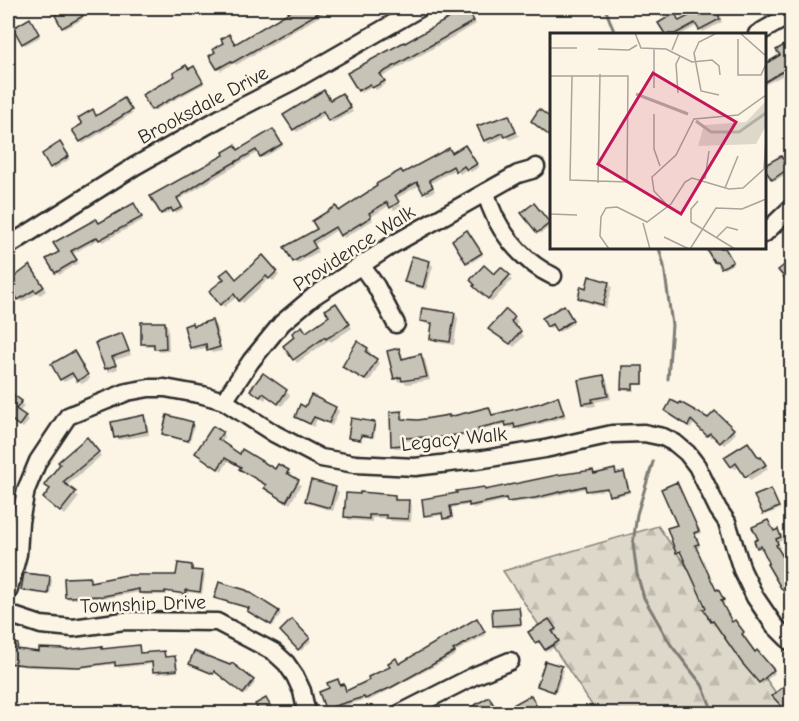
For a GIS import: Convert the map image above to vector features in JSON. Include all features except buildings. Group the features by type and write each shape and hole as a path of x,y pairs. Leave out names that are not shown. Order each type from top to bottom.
{"street":[{"name":"Brooksdale Drive","path":"9,246 135,166 222,117 293,81 420,8"},
{"path":"759,33 792,14"},
{"name":"Providence Walk","path":"224,401 251,361 282,323 314,296 361,265 486,192 536,167"},
{"path":"486,192 500,227 515,246 539,269 553,276"},
{"path":"766,233 792,207"},
{"path":"361,265 376,285 396,324"},
{"name":"Legacy Walk","path":"8,592 18,554 20,522 26,490 38,460 68,417 120,394 149,388 165,388 224,401 275,434 321,458 355,464 416,468 544,449 612,434 644,434 663,437 687,453 697,466 727,522 742,570 755,597 774,625 792,643"},
{"name":"Township Drive","path":"8,614 41,625 73,628 124,621 217,622 274,652 286,663 302,691 307,714"},
{"path":"399,714 474,676 510,661"}],"green space":[{"path":"658,526 790,713 597,713 503,571"}],"waterway":[{"path":"605,8 615,33"},
{"path":"659,249 664,266 672,325 668,379"},
{"path":"653,462 637,514 633,544 637,574 644,598 671,645 702,685 714,714"}]}
